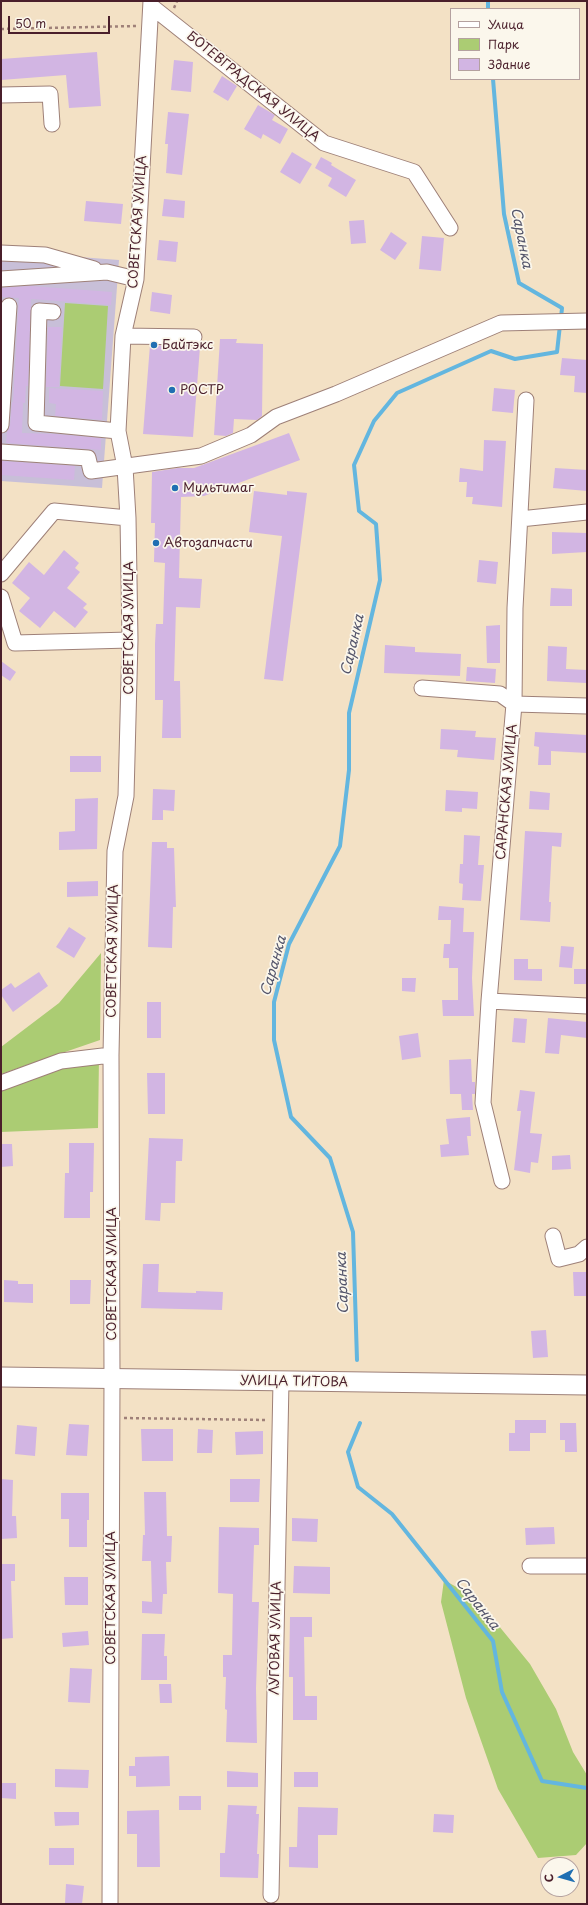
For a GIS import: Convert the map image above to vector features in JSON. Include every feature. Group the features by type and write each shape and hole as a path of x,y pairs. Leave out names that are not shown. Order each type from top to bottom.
{"main road":[{"name":"УЛИЦА ТИТОВА","path":"1,1377 587,1385"}],"street":[{"name":"БОТЕВГРАДСКАЯ УЛИЦА","path":"151,3 324,144 414,172 450,228"},
{"name":"СОВЕТСКАЯ УЛИЦА","path":"110,1904 112,1418 111,1055 115,852 126,796 130,640 128,518 125,467 118,431 123,336 136,279 151,3"},
{"path":"1,95 50,94 52,124"},
{"path":"1,253 45,255 136,279"},
{"path":"1,279 107,272"},
{"path":"1,425 9,306"},
{"path":"53,312 39,311 36,423 118,431"},
{"path":"1,452 88,458 91,471 200,456 251,435 276,417 336,394 501,323 587,322"},
{"path":"123,336 194,337"},
{"name":"САРАНСКАЯ УЛИЦА","path":"502,1181 483,1103 489,1001 514,704 515,608 526,400"},
{"path":"1,574 54,511 128,518"},
{"path":"520,519 587,512"},
{"path":"1,597 15,643 130,640"},
{"path":"422,688 500,694 514,704 587,706"},
{"path":"489,1001 587,1006"},
{"path":"1,1083 61,1061 111,1055"},
{"path":"553,1236 558,1259 579,1254 587,1247"},
{"name":"ЛУГОВАЯ УЛИЦА","path":"271,1895 281,1381"},
{"path":"530,1566 587,1566"}],"path":[{"path":"1,29 136,26 136,20"},
{"path":"112,1418 280,1420"}],"shaded area":[{"path":"1,251 119,260 102,488 1,481"}],"green space":[{"path":"65,303 108,306 103,389 60,386"},
{"path":"101,953 100,1040 1,1074 1,1047 59,1003"},
{"path":"99,1057 98,1128 1,1132 1,1086"},
{"path":"444,1580 476,1598 530,1664 556,1709 573,1752 587,1775 587,1843 576,1855 538,1858 498,1789 466,1698 441,1602"}],"building":[{"path":"97,52 101,106 69,108 66,75 1,80 1,59"},
{"path":"174,60 193,62 191,92 171,90"},
{"path":"222,76 237,86 228,101 213,92"},
{"path":"258,105 275,115 272,120 288,129 280,144 263,134 261,139 244,129"},
{"path":"168,112 189,114 182,175 166,173 168,144 165,144"},
{"path":"292,152 312,164 300,184 280,172"},
{"path":"321,157 356,180 346,197 328,186 332,178 315,168"},
{"path":"164,199 185,201 184,218 162,216"},
{"path":"86,201 123,204 121,224 84,221"},
{"path":"364,220 366,243 351,244 349,221"},
{"path":"391,232 407,243 395,260 380,250"},
{"path":"422,236 444,238 441,271 419,269"},
{"path":"159,240 178,242 176,262 157,260"},
{"path":"31,286 112,292 111,305 31,299 28,386 26,386 25,403 13,402 19,298 1,297 1,288"},
{"path":"152,292 172,295 170,314 150,311"},
{"path":"48,327 62,327 59,387 46,387"},
{"path":"220,339 237,339 236,343 263,344 262,416 257,420 234,419 233,433 226,436 214,435"},
{"name":"РОСТР","path":"150,345 200,347 193,437 143,434"},
{"path":"562,358 587,360 587,393 574,392 575,376 560,375"},
{"path":"49,388 103,391 102,420 55,416 56,404 49,403"},
{"path":"494,388 515,390 513,413 492,411"},
{"path":"12,402 23,403 22,433 101,438 101,450 6,443 7,432 10,426"},
{"path":"289,433 300,460 204,496 181,497 179,578 202,579 200,608 176,607 174,681 180,681 181,738 162,738 163,700 155,700 155,644 156,624 163,624 165,563 154,562 155,523 151,523 152,472 178,468 194,468"},
{"path":"484,440 506,441 502,507 472,504 473,497 466,497 467,482 459,482 460,468 483,471"},
{"path":"1,461 75,466 74,480 1,475"},
{"path":"555,468 587,470 587,491 553,488"},
{"path":"254,491 287,495 287,491 307,493 283,681 264,679 282,536 249,532"},
{"path":"552,532 587,533 587,552 552,554"},
{"path":"64,550 79,563 75,568 80,572 67,588 87,604 83,608 88,612 75,628 54,611 40,628 19,611 30,598 12,583 29,562 44,575"},
{"path":"479,560 498,562 496,584 477,582"},
{"path":"551,588 572,589 572,606 550,606"},
{"path":"500,625 500,663 487,663 486,626"},
{"path":"385,645 415,647 415,652 461,654 460,676 384,673"},
{"path":"548,646 567,647 566,669 587,670 586,683 547,681"},
{"path":"1,661 16,672 10,681 1,675"},
{"path":"467,667 496,669 495,683 466,681"},
{"path":"441,729 476,731 475,737 496,738 494,760 457,757 458,750 440,749"},
{"path":"535,732 587,735 587,753 551,751 551,765 538,765 539,747 534,746"},
{"path":"70,756 101,756 101,772 70,772"},
{"path":"153,789 175,790 174,811 163,810 163,820 152,820"},
{"path":"446,790 478,792 477,809 462,808 462,812 445,811"},
{"path":"530,791 550,793 549,810 529,809"},
{"path":"98,798 97,849 59,850 59,832 75,831 75,799"},
{"path":"525,831 562,833 561,847 552,846 549,902 551,902 550,922 520,920"},
{"path":"464,835 480,836 478,865 484,865 481,901 462,900 463,884 459,883 460,864 463,864"},
{"path":"152,842 167,842 167,848 174,848 176,907 173,907 172,948 148,947"},
{"path":"98,881 98,896 67,897 67,882"},
{"path":"439,906 464,908 463,932 474,932 472,978 474,1016 443,1016 442,1000 458,1000 458,968 449,968 449,958 443,958 444,944 450,944 451,920 438,920"},
{"path":"69,927 86,938 74,958 56,947"},
{"path":"561,946 574,947 572,968 559,967"},
{"path":"514,959 528,959 528,969 542,969 542,981 514,980"},
{"path":"574,969 587,969 587,984 574,984"},
{"path":"39,972 48,986 13,1012 1,995 1,990 11,983 15,988"},
{"path":"402,978 416,978 415,992 402,991"},
{"path":"147,1002 161,1002 161,1038 147,1038"},
{"path":"514,1018 527,1019 525,1043 512,1042"},
{"path":"548,1018 587,1022 587,1038 561,1035 559,1054 545,1053"},
{"path":"418,1033 421,1057 402,1060 399,1036"},
{"path":"471,1059 472,1082 475,1082 475,1094 472,1094 473,1110 462,1110 461,1094 450,1094 449,1060"},
{"path":"147,1073 165,1073 165,1114 148,1114"},
{"path":"520,1090 535,1092 530,1133 542,1134 538,1163 531,1162 530,1173 514,1170 521,1111 517,1111"},
{"path":"470,1117 471,1136 467,1136 469,1155 441,1157 440,1145 449,1144 446,1119"},
{"path":"149,1138 183,1139 182,1161 176,1161 175,1203 161,1203 160,1221 145,1220"},
{"path":"69,1143 94,1143 93,1192 90,1192 90,1218 64,1218 65,1173 69,1173"},
{"path":"1,1144 12,1144 13,1166 1,1167"},
{"path":"570,1155 571,1169 552,1170 552,1156"},
{"path":"143,1264 159,1264 158,1292 223,1292 222,1310 141,1308"},
{"path":"573,1272 587,1272 587,1296 574,1296"},
{"path":"4,1280 18,1281 18,1284 33,1284 33,1303 4,1302"},
{"path":"70,1280 91,1280 90,1304 70,1304"},
{"path":"546,1330 548,1357 533,1358 531,1331"},
{"path":"515,1420 546,1420 546,1433 530,1433 530,1451 509,1451 509,1433 515,1433"},
{"path":"560,1423 576,1423 577,1452 565,1452 565,1440 560,1440"},
{"path":"69,1424 89,1425 87,1456 66,1455"},
{"path":"17,1425 37,1427 35,1456 15,1454"},
{"path":"141,1429 173,1429 173,1461 142,1461"},
{"path":"198,1429 213,1430 212,1453 197,1453"},
{"path":"263,1431 263,1454 236,1455 235,1432"},
{"path":"1,1479 13,1480 12,1516 16,1516 17,1538 1,1539"},
{"path":"230,1479 260,1479 259,1502 230,1502"},
{"path":"144,1492 166,1492 167,1536 172,1536 171,1562 166,1562 167,1594 163,1594 162,1614 142,1613 142,1601 152,1602 151,1561 142,1561 143,1535 145,1535"},
{"path":"61,1493 89,1493 87,1547 69,1547 69,1519 61,1519"},
{"path":"292,1518 318,1519 317,1542 292,1541"},
{"path":"219,1527 259,1528 259,1545 254,1545 252,1602 259,1602 256,1688 257,1743 226,1742 226,1677 223,1677 223,1655 232,1655 233,1594 218,1593"},
{"path":"554,1527 555,1544 526,1545 525,1528"},
{"path":"1,1564 15,1564 15,1581 11,1581 13,1638 1,1639"},
{"path":"294,1566 330,1567 330,1594 293,1593"},
{"path":"64,1577 88,1577 88,1605 65,1605"},
{"path":"290,1617 312,1617 312,1637 304,1637 305,1696 317,1696 317,1720 293,1720 293,1677 289,1677"},
{"path":"88,1631 89,1645 63,1647 62,1633"},
{"path":"142,1634 165,1634 164,1656 167,1656 167,1680 141,1680"},
{"path":"70,1668 92,1669 90,1703 68,1702"},
{"path":"159,1684 171,1684 172,1703 160,1703"},
{"path":"169,1756 170,1786 136,1787 136,1776 129,1776 129,1766 135,1766 135,1757"},
{"path":"55,1769 89,1770 88,1788 55,1787"},
{"path":"227,1771 258,1773 258,1787 227,1787"},
{"path":"294,1772 318,1772 318,1787 294,1787"},
{"path":"1,1783 16,1783 16,1799 1,1798"},
{"path":"179,1796 201,1796 201,1810 179,1810"},
{"path":"228,1805 257,1806 256,1814 259,1814 257,1854 259,1854 258,1878 220,1877 220,1853 225,1853"},
{"path":"298,1807 338,1808 337,1835 318,1835 318,1868 289,1867 289,1847 297,1847"},
{"path":"159,1810 160,1867 137,1867 137,1834 127,1834 127,1811"},
{"path":"54,1812 79,1812 79,1825 55,1826"},
{"path":"434,1814 454,1815 453,1833 433,1832"},
{"path":"49,1848 74,1848 74,1865 49,1865"},
{"path":"66,1884 84,1886 82,1904 65,1903"}],"waterway":[{"name":"Саранка","path":"488,1 488,8"},
{"name":"Саранка","path":"493,80 504,214 519,283 562,308 561,318"},
{"name":"Саранка","path":"357,1360 353,1232 330,1158 291,1117 274,1040 274,1002 289,944 340,846 349,770 349,713 380,580 376,524 359,511 354,465 374,421 397,393 491,351 515,359 557,352 560,325"},
{"name":"Саранка","path":"360,1423 348,1452 358,1487 392,1514 493,1641 502,1692 542,1781 587,1788"}],"place":[{"name":"Байтэкс","path":"154,345"},
{"name":"РОСТР","path":"172,390"},
{"name":"Мультимаг","path":"175,488"},
{"name":"Автозапчасти","path":"156,543"}]}
